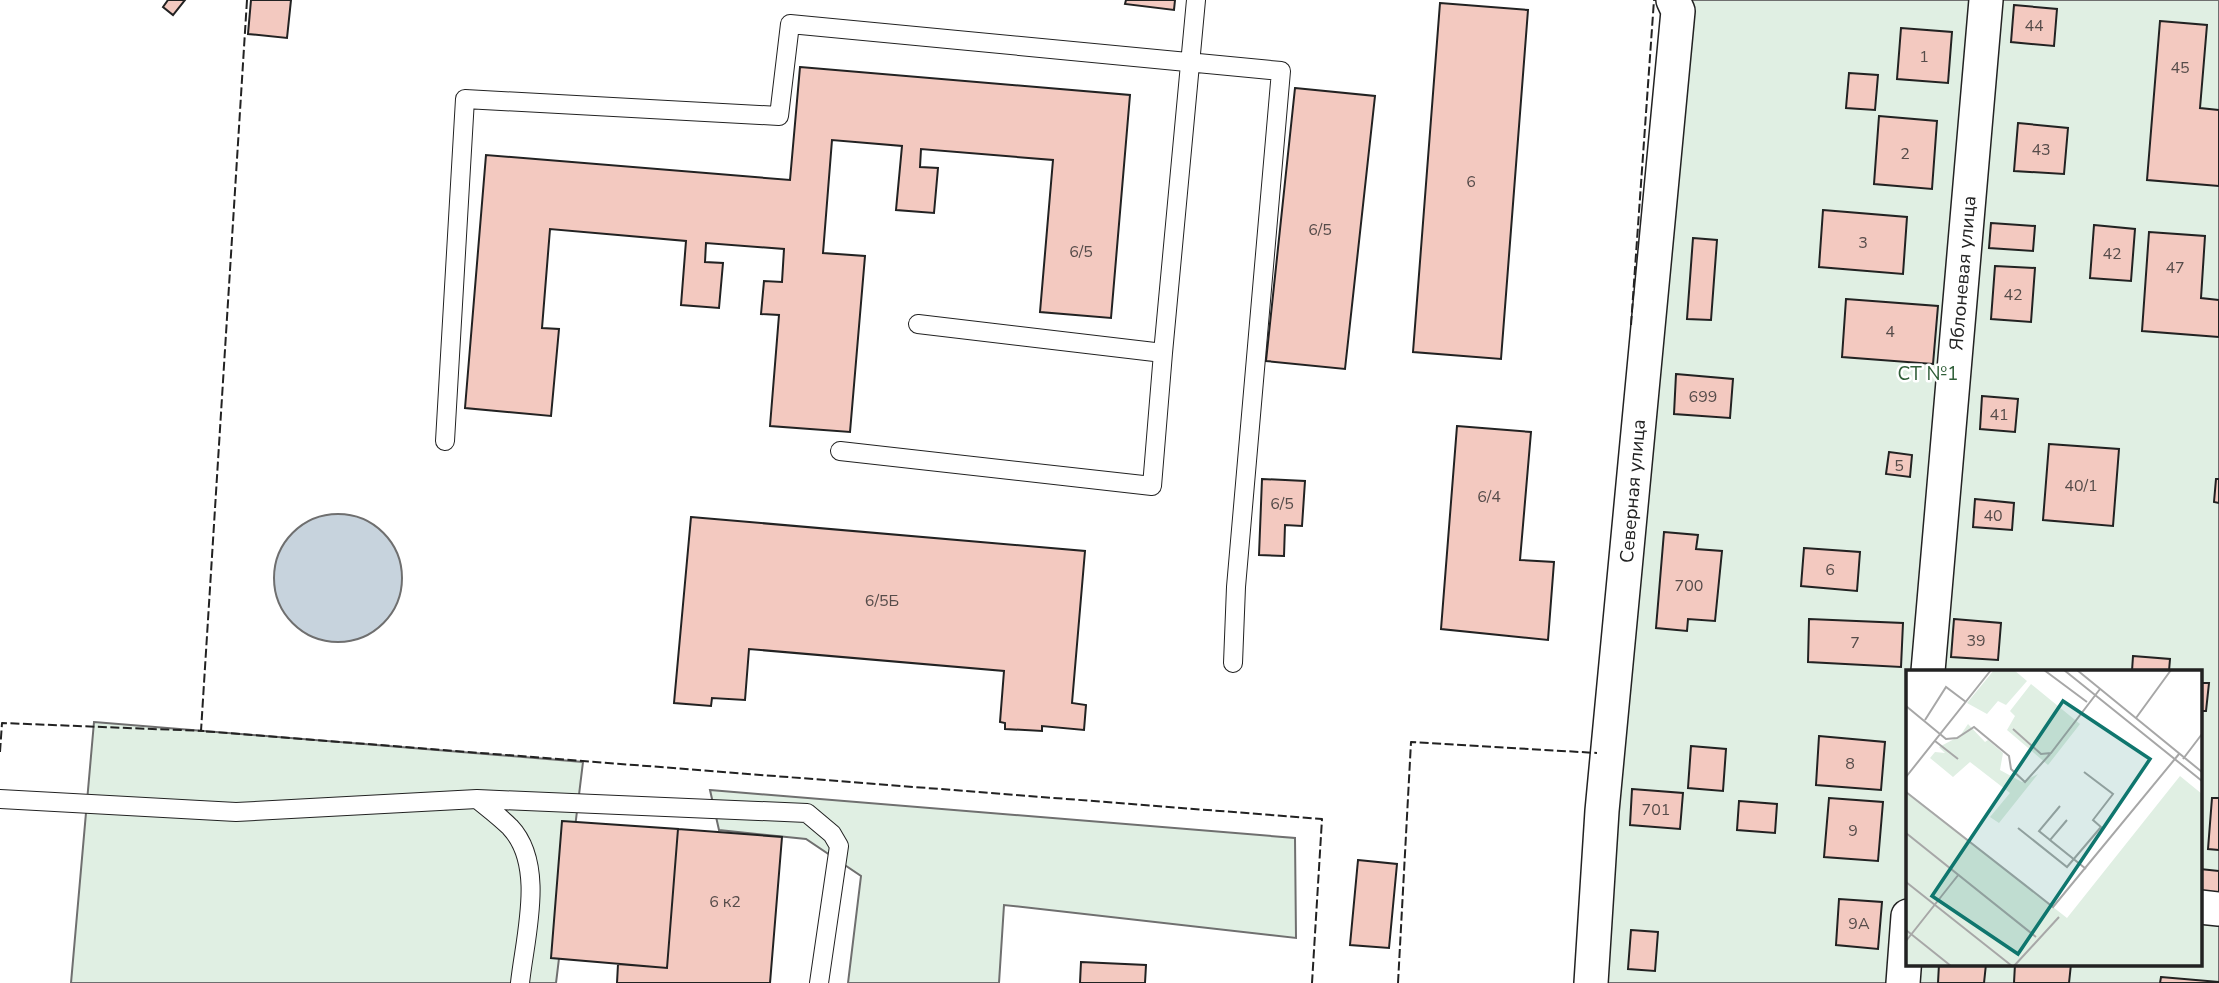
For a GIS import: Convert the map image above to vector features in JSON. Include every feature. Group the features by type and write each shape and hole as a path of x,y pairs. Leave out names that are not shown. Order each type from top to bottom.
{"street":[{"name":"Северная улица","path":"1591,983 1602,811 1678,11 1673,0"},
{"name":"Яблоневая улица","path":"1928,670 1986,0"},
{"path":"1903,983 1906,943"}],"lane":[{"path":"840,451 1152,486 1195,0"},
{"path":"445,441 466,99 779,116 790,24 1281,71 1236,587 1233,663"},
{"path":"918,324 1163,353"},
{"path":"0,799 236,812 477,799 807,813 832,834 839,846 819,983"},
{"path":"477,799 512,828 525,850 532,873 520,983"}],"green space":[{"name":"СТ №1","path":"1665,0 2219,0 2219,983 1589,983"},
{"path":"94,722 583,762 556,983 71,983"},
{"path":"710,790 1295,838 1296,938 1004,905 999,983 848,983 861,876 806,839 719,830"}],"shaded area":[{"path":"338,514 362,519 383,533 397,554 402,578 397,602 383,623 362,637 338,642 314,637 293,623 279,602 274,578 279,554 293,533 314,519"}],"building":[{"path":"168,0 185,0 173,15 163,7"},
{"path":"251,0 291,0 287,38 248,34"},
{"path":"1126,0 1175,0 1174,10 1125,4"},
{"path":"1440,3 1528,10 1501,359 1413,352"},
{"path":"2014,5 2057,9 2054,46 2011,42"},
{"path":"2160,21 2207,25 2200,108 2219,110 2219,186 2147,180"},
{"path":"1901,28 1952,32 1948,83 1897,79"},
{"path":"800,67 1130,95 1111,318 1040,312 1053,160 921,149 920,167 938,168 934,213 896,210 902,146 832,140 823,253 865,256 850,432 770,426 779,315 761,314 764,281 782,282 784,249 706,243 705,262 723,263 719,308 681,305 686,241 550,229 542,328 559,329 551,416 465,408 486,155 790,180"},
{"path":"1849,73 1878,75 1875,110 1846,108"},
{"path":"1295,88 1375,96 1345,369 1266,361"},
{"path":"1879,116 1937,121 1932,189 1874,184"},
{"path":"2018,123 2068,128 2064,174 2014,171"},
{"path":"1823,210 1907,217 1903,274 1819,267"},
{"path":"1991,223 2035,226 2033,251 1989,248"},
{"path":"2094,225 2135,229 2131,281 2090,278"},
{"path":"2149,232 2205,236 2201,298 2219,300 2219,337 2142,331"},
{"path":"1693,238 1717,240 1711,320 1687,319"},
{"path":"1995,266 2035,268 2031,322 1991,319"},
{"path":"1846,299 1938,306 1933,364 1842,357"},
{"path":"1676,374 1733,379 1730,418 1674,414"},
{"path":"1982,396 2018,399 2015,432 1980,429"},
{"path":"1457,426 1531,432 1520,560 1554,562 1548,640 1441,629"},
{"path":"2049,444 2119,449 2113,526 2043,520"},
{"path":"1889,452 1912,455 1910,477 1886,474"},
{"path":"1262,479 1305,481 1302,526 1285,525 1284,556 1259,555"},
{"path":"2216,479 2219,479 2219,503 2214,502"},
{"path":"1975,499 2014,503 2012,530 1973,527"},
{"path":"691,517 1085,551 1072,703 1086,705 1084,730 1042,726 1042,731 1005,729 1005,723 1000,722 1004,671 749,649 745,700 712,698 711,706 674,703"},
{"path":"1664,532 1698,535 1696,549 1722,551 1715,621 1688,619 1687,631 1656,628"},
{"path":"1804,548 1860,552 1857,591 1801,586"},
{"path":"1809,619 1903,623 1901,667 1808,662"},
{"path":"1954,619 2001,623 1998,660 1951,657"},
{"path":"2133,656 2170,659 2169,670 2132,670"},
{"path":"2202,683 2209,683 2206,711 2202,711"},
{"path":"2202,683 2209,683 2206,711 2202,711"},
{"path":"1819,736 1885,742 1881,790 1816,785"},
{"path":"1691,746 1726,749 1723,791 1688,788"},
{"path":"1632,789 1683,793 1680,829 1630,825"},
{"path":"1829,798 1883,802 1878,861 1824,857"},
{"path":"2212,798 2219,798 2219,850 2208,849"},
{"path":"1739,801 1777,804 1775,833 1737,830"},
{"path":"562,821 678,829 667,968 551,958"},
{"path":"678,829 782,837 770,983 617,983 618,964 667,968"},
{"path":"1358,860 1397,864 1389,948 1350,945"},
{"path":"2202,869 2219,871 2219,897 2202,895"},
{"path":"1839,899 1882,902 1878,949 1836,945"},
{"path":"1631,930 1658,932 1655,971 1628,969"},
{"path":"1081,962 1146,965 1145,983 1080,983"},
{"path":"1939,965 1986,965 1984,983 1938,983"},
{"path":"2015,965 2071,965 2069,983 2014,983"},
{"path":"2161,977 2219,982 2219,983 2160,983"}],"fence":[{"path":"247,0 201,731 1322,819 1312,983"},
{"path":"1631,325 1654,0"},
{"path":"0,752 2,723 204,731"},
{"path":"1398,983 1411,742 1597,753"}]}
